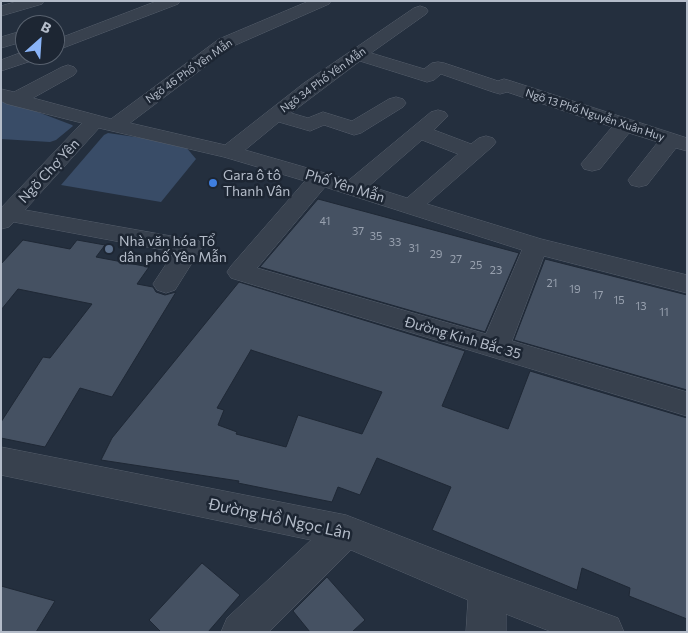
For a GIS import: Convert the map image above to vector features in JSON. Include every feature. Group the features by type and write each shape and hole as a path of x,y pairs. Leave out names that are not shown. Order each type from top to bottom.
{"street":[{"path":"1,11 36,1"},
{"path":"65,42 172,1"},
{"name":"Ngõ 46 Phố Yên Mẫn","path":"105,123 225,43 323,1"},
{"name":"Ngõ 34 Phố Yên Mẫn","path":"230,152 276,115 420,11"},
{"path":"1,43 15,38"},
{"name":"Ngõ 13 Phố Nguyễn Xuân Huy","path":"358,55 427,76 438,67 500,88 504,85 679,143"},
{"path":"1,66 15,61"},
{"path":"8,97 68,71"},
{"name":"Phố Yên Mẫn","path":"8,97 105,123 230,152 353,188 536,246 687,284"},
{"path":"276,115 310,125 323,118 354,129 396,103"},
{"path":"353,188 438,116"},
{"name":"Ngõ Chợ Yên","path":"5,218 105,123"},
{"path":"592,164 624,125"},
{"path":"411,206 480,147 420,132"},
{"path":"640,180 679,143"},
{"name":"Đường Kinh Bắc 35","path":"320,178 240,272 687,404"},
{"path":"5,218 190,248 166,284"},
{"path":"495,346 536,246"},
{"name":"Đường Hồ Ngọc Lân","path":"1,461 346,531 488,589 604,632"},
{"path":"241,632 346,531"},
{"path":"486,632 488,589"}],"water":[{"path":"1,98 73,126 56,140 50,142 1,139"},
{"path":"108,133 185,146 196,159 161,202 61,185 104,135"}],"building":[{"path":"318,199 519,253 485,332 260,267"},
{"path":"23,240 70,249 77,240 105,245 96,257 149,267 137,284 153,287 156,292 165,295 176,292 112,397 80,388 45,447 1,438 1,422 43,357 50,358 92,304 18,289 1,310 1,264"},
{"path":"545,259 687,295 687,390 514,340"},
{"path":"239,282 465,351 442,406 508,429 530,371 687,418 687,619 629,596 630,588 582,568 577,590 432,530 451,487 377,458 360,495 338,487 332,502 238,483 239,481 101,460 112,438","holes":["251,350 382,392 362,434 298,415 286,447 236,434 237,432 218,425 224,410 217,408"]},
{"path":"202,563 240,595 208,632 161,632 149,620"},
{"path":"327,577 365,620 352,632 310,632 293,611"},
{"path":"1,586 55,601 36,632 1,632"}],"place":[{"name":"Gara ô tô Thanh Vân","path":"213,183"},
{"name":"Nhà văn hóa Tổ dân phố Yên Mẫn","path":"109,249"}]}
